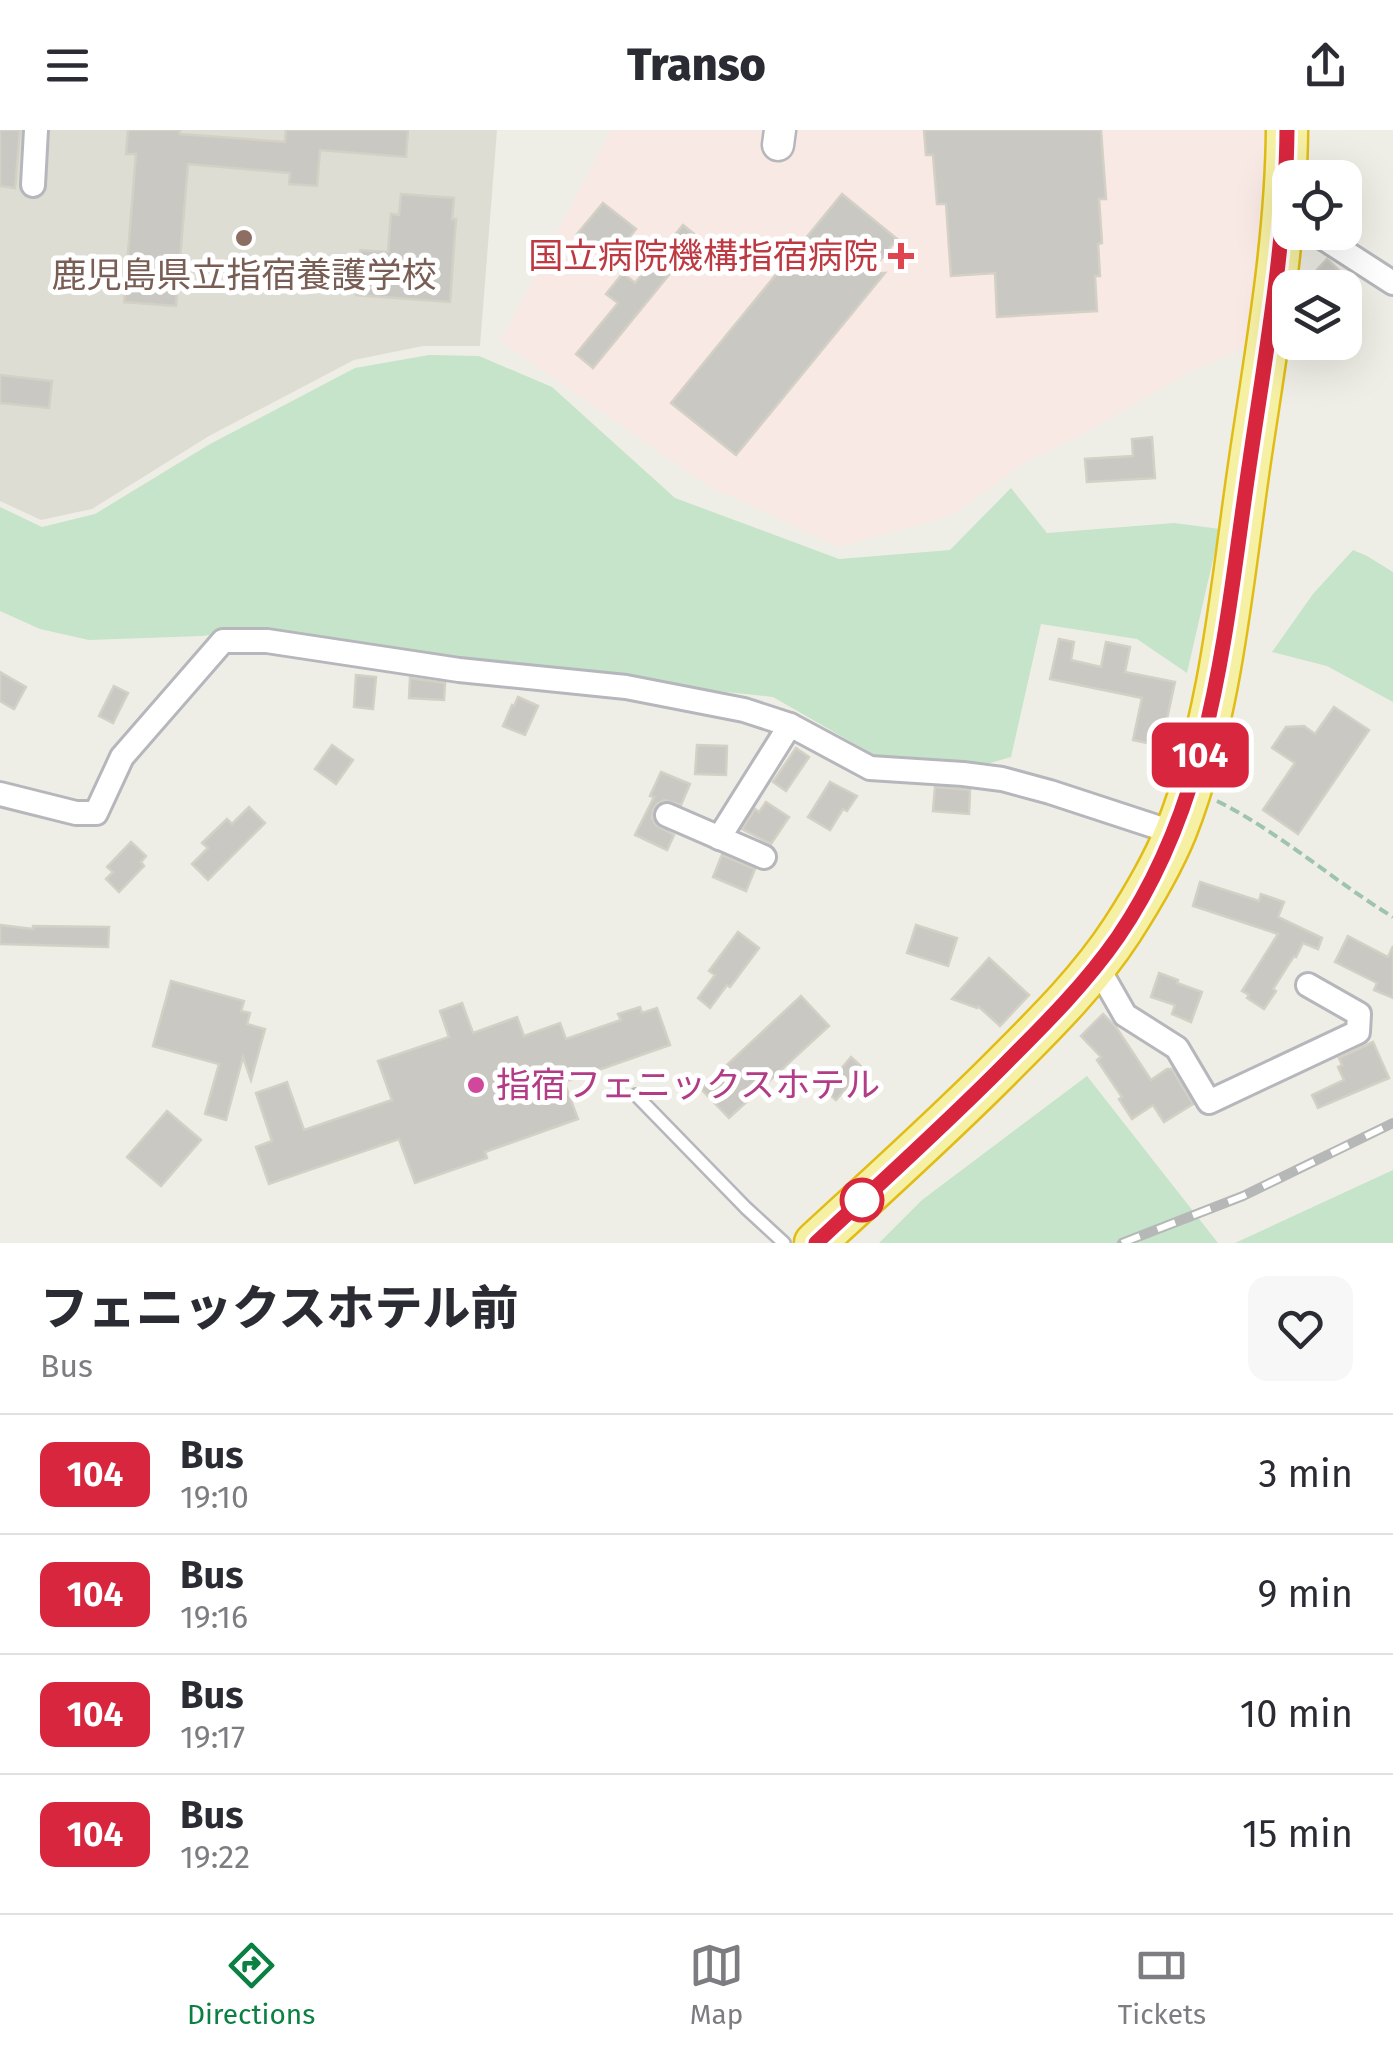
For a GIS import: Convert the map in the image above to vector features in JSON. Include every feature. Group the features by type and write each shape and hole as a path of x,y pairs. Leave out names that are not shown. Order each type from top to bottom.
{"highway":[{"path":"1287,130 1290,160"},
{"path":"816,1243 972,1098 1097,966 1142,898 1175,832 1212,710 1291,250"}],"street":[{"path":"33,185 36,130"},
{"path":"1341,250 1393,283"},
{"path":"0,794 76,814 96,814 122,756 223,641 267,641 459,670 626,687 744,710 790,725 870,768 1002,779 1175,832"},
{"path":"719,838 790,725"},
{"path":"667,816 764,857"},
{"path":"1097,966 1125,1015 1177,1048 1210,1102 1358,1032 1359,1014 1308,985"}],"lane":[{"path":"636,1096 784,1243"}],"path":[{"path":"1190,788 1254,820 1393,917"}],"shaded area":[{"name":"鹿児島県立指宿養護学校","path":"0,130 497,130 480,346 423,346 354,360 209,436 92,509 41,520 0,501"},
{"name":"国立病院機構指宿病院","path":"611,130 1263,130 1267,171 1246,347 1187,373 1087,432 1025,462 952,515 839,547 707,485 501,341"}],"green space":[{"path":"429,355 479,356 552,387 675,498 839,559 950,550 1011,488 1047,533 1174,523 1220,529 1187,673 1137,639 1041,624 1011,757 962,771 888,763 773,697 516,669 255,629 202,636 89,640 40,629 0,611 0,507 42,527 95,514 210,444 355,368"},
{"path":"1353,550 1393,572 1393,702 1327,666 1272,652 1313,594"},
{"path":"1087,1076 1218,1243 879,1243 922,1200"},
{"path":"1393,1170 1393,1243 1235,1243"}],"building":[{"path":"0,130 20,130 15,188 0,186"},
{"path":"128,130 180,130 180,134 285,142 286,130 408,130 406,157 320,150 317,186 289,184 290,173 188,164 176,306 124,302 136,154 126,154"},
{"path":"924,130 1101,130 1106,199 1099,199 1102,243 1098,244 1100,276 1095,276 1097,311 997,317 995,273 951,276 946,204 937,204 933,155 926,155"},
{"path":"401,194 454,198 450,302 356,295 360,250 388,252 391,214 399,215"},
{"path":"842,194 897,239 869,274 885,273 736,455 671,403"},
{"path":"603,203 636,229 610,261 577,234"},
{"path":"683,225 699,238 593,368 576,354 618,303 606,294 623,273 635,283"},
{"path":"1327,259 1339,270 1317,270"},
{"path":"0,375 52,381 49,408 0,403"},
{"path":"1152,437 1155,478 1087,482 1085,459 1133,456 1132,439"},
{"path":"1059,639 1074,642 1071,660 1101,667 1106,642 1130,647 1125,672 1175,682 1161,746 1133,740 1142,698 1050,679"},
{"path":"0,672 26,687 14,709 0,701"},
{"path":"356,675 376,677 373,709 354,707"},
{"path":"410,678 445,683 444,700 409,698"},
{"path":"114,686 128,693 113,723 99,716"},
{"path":"518,697 538,706 525,735 503,726"},
{"path":"1334,707 1369,730 1298,834 1263,810 1295,763 1272,748 1286,727 1304,726 1315,734"},
{"path":"332,745 353,760 336,784 315,769"},
{"path":"697,745 727,746 726,775 695,774"},
{"path":"796,748 809,757 786,791 773,782"},
{"path":"661,772 690,784 681,805 664,800 653,810 656,825 674,835 667,850 635,835 654,797 650,796"},
{"path":"830,782 857,796 830,830 808,817"},
{"path":"935,787 970,790 969,814 933,811"},
{"path":"766,802 789,817 771,844 742,829 755,809 759,812"},
{"path":"249,807 265,823 208,880 192,864 208,848 202,843 227,819 232,824"},
{"path":"131,842 146,856 141,862 144,866 119,892 106,879 113,872 107,867"},
{"path":"722,855 755,869 746,891 713,877"},
{"path":"1200,882 1259,901 1261,894 1284,902 1278,917 1322,938 1318,949 1303,943 1264,1009 1242,991 1278,934 1193,906"},
{"path":"0,925 33,929 109,927 108,947 0,944"},
{"path":"916,925 957,938 948,966 907,953"},
{"path":"738,932 759,948 710,1008 698,998 715,975 709,971"},
{"path":"1348,936 1388,957 1393,946 1393,998 1374,990 1377,983 1335,962"},
{"path":"989,958 1029,995 1000,1026 978,1006 952,999"},
{"path":"1159,973 1202,992 1191,1022 1172,1014 1175,1005 1151,997"},
{"path":"171,981 244,1001 241,1011 250,1013 247,1024 265,1029 251,1080 243,1057 226,1120 205,1114 219,1064 153,1046"},
{"path":"801,996 829,1026 729,1118 701,1089"},
{"name":"指宿フェニックスホテル","path":"462,1003 473,1033 517,1017 524,1036 560,1023 566,1039 621,1020 618,1014 640,1007 642,1013 657,1008 670,1045 564,1082 578,1119 485,1152 487,1158 415,1183 399,1139 269,1184 256,1147 272,1141 256,1093 287,1082 304,1130 392,1100 378,1061 449,1037 440,1011"},
{"path":"1103,1014 1151,1080 1172,1069 1193,1104 1164,1122 1153,1105 1132,1119 1097,1060 1101,1057 1081,1036"},
{"path":"1373,1042 1389,1078 1318,1108 1312,1095 1344,1080 1339,1058"},
{"path":"851,1057 863,1068 836,1100 817,1084 829,1070 835,1076"},
{"path":"167,1111 201,1140 161,1186 127,1157"}],"railway":[{"path":"1122,1243 1243,1196 1393,1123"}],"bus line":[{"name":"104","path":"816,1243 972,1098 1097,966 1142,898 1175,832 1207,730 1221,656 1284,214 1287,130"}],"place":[{"name":"鹿児島県立指宿養護学校","path":"244,238"},
{"name":"国立病院機構指宿病院","path":"901,256"},
{"name":"指宿フェニックスホテル","path":"476,1085"}]}
